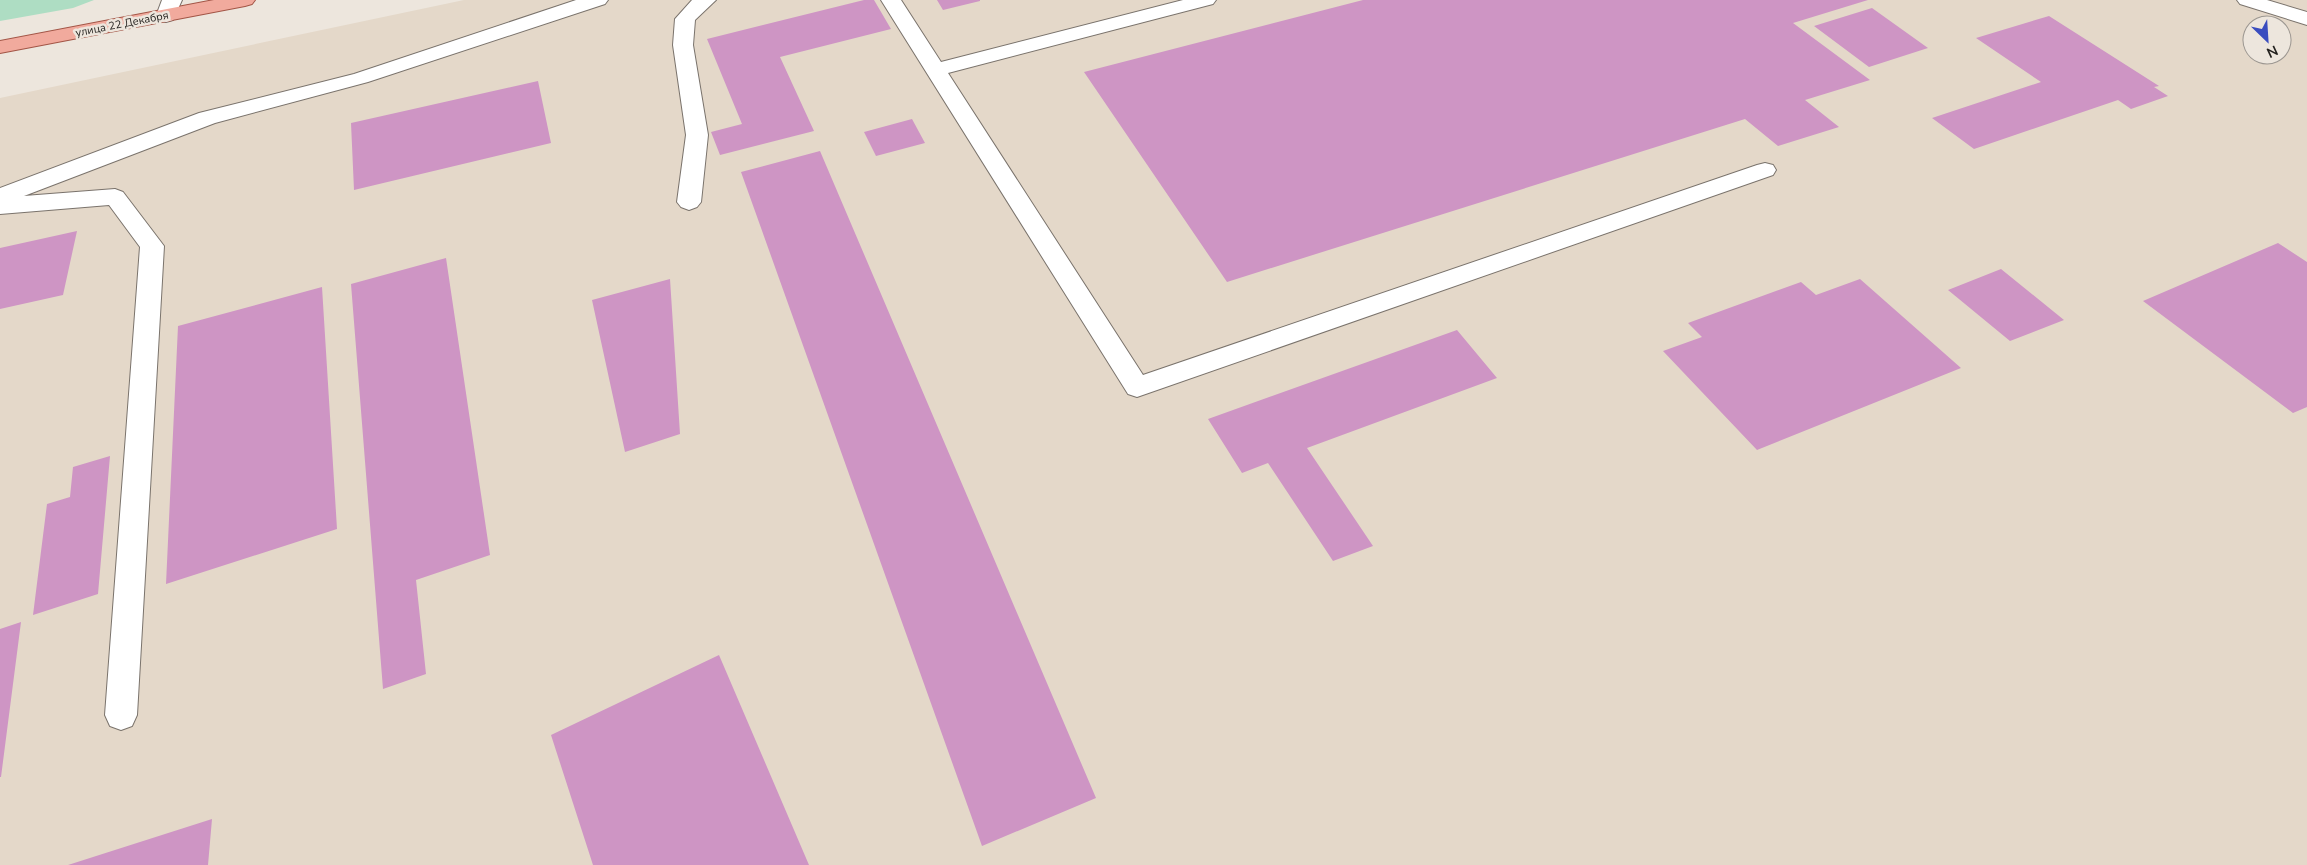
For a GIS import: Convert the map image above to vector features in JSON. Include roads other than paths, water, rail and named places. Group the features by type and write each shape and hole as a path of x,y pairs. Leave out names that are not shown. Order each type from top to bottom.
{"main road":[{"name":"улица 22 Декабря","path":"0,47 169,8 245,0"}],"lane":[{"path":"0,197 207,118 361,78 566,8 598,0"},
{"path":"689,202 697,135 683,45 685,19 695,7 706,0"},
{"path":"891,0 1137,387 1766,170"},
{"path":"935,70 1206,0"},
{"path":"2247,0 2307,20"},
{"path":"0,206 115,197 152,246 121,715"}]}
